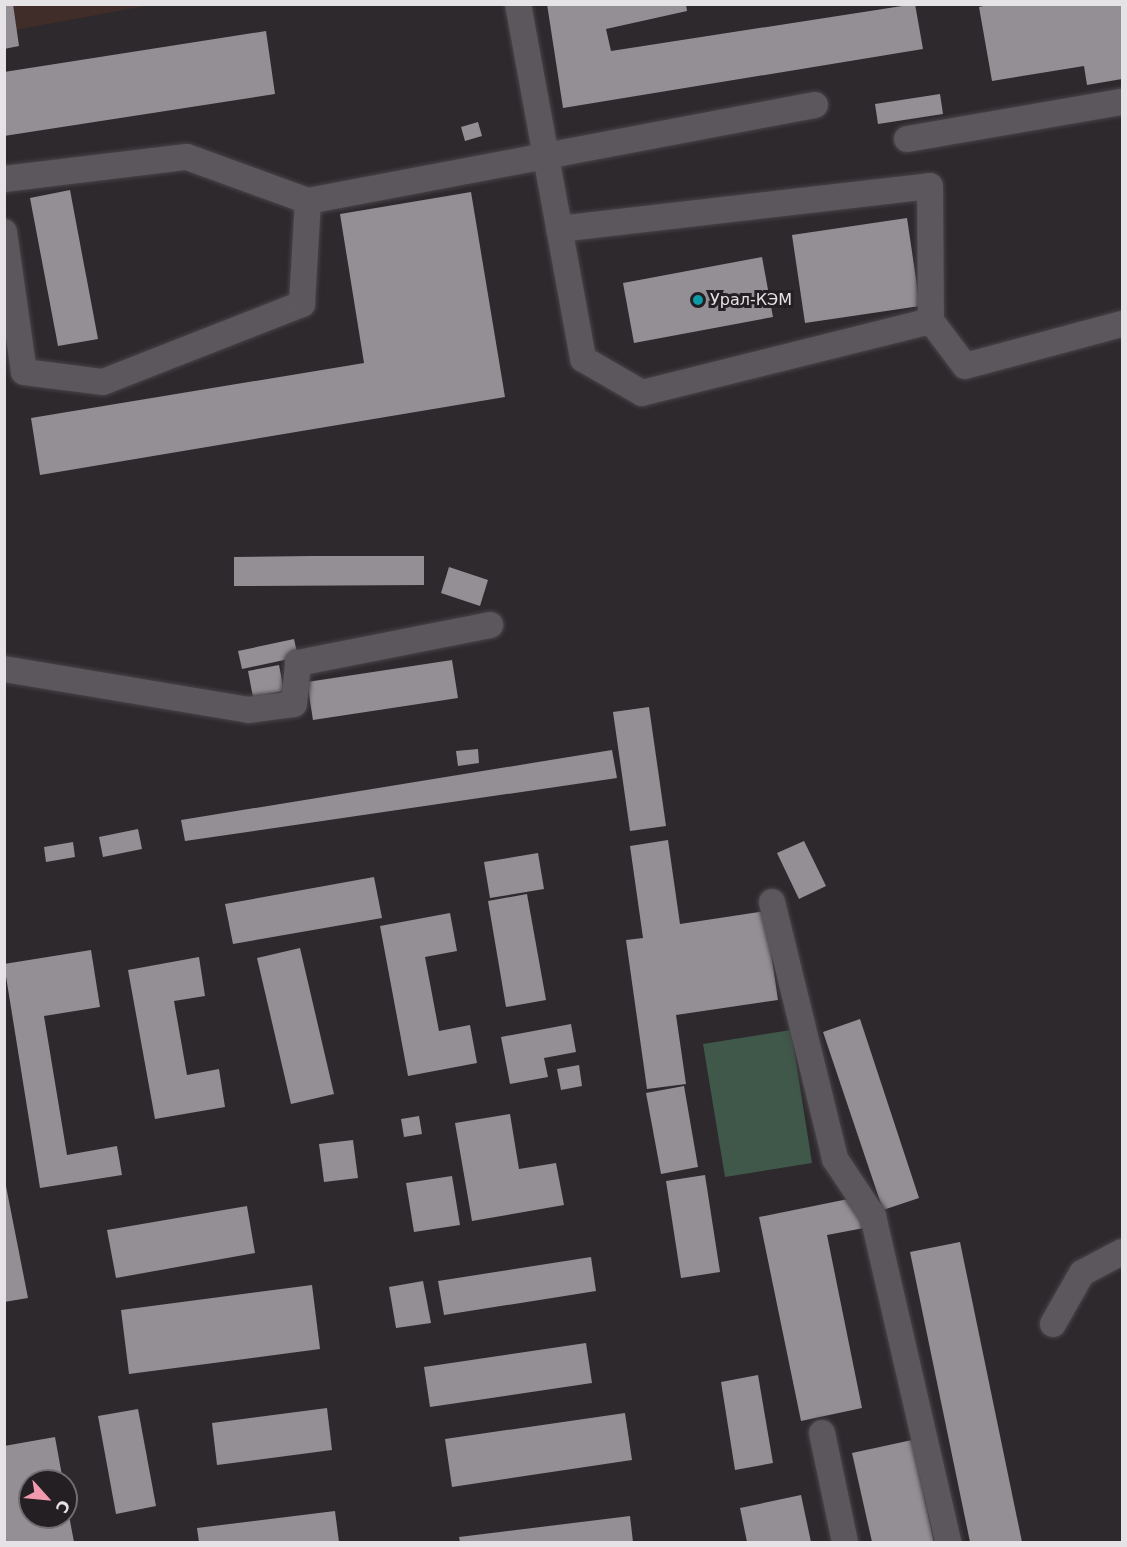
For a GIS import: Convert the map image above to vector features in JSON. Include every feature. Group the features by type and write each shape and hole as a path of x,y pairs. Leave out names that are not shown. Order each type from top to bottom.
{"lane":[{"path":"518,4 583,359 642,393 931,321"},
{"path":"908,139 1122,102"},
{"path":"4,179 187,157 308,201 545,154 815,105"},
{"path":"559,229 930,186 931,321 965,366 1122,324"},
{"path":"4,232 24,372 103,382 302,304 308,201"},
{"path":"4,669 249,710 294,704 298,663 490,625"},
{"path":"772,902 835,1159 873,1216 948,1542"},
{"path":"1053,1324 1082,1274 1122,1252"},
{"path":"822,1432 845,1542"}],"shaded area":[{"path":"5,5 151,5 5,32"}],"green space":[{"path":"791,1030 812,1163 725,1177 703,1044"}],"building":[{"path":"4,4 13,4 19,46 4,49"},
{"path":"547,4 686,4 687,11 606,29 611,51 915,4 923,49 563,108"},
{"path":"992,4 1122,4 1122,79 1087,85 1084,66 992,81 979,7"},
{"path":"266,31 275,94 4,136 4,72"},
{"path":"940,94 943,114 878,124 875,104"},
{"path":"478,122 482,136 465,141 461,127"},
{"path":"70,190 98,339 58,346 30,198"},
{"path":"471,192 505,397 40,475 31,418 364,363 340,214"},
{"path":"907,218 920,306 805,323 792,235"},
{"name":"Урал-КЭМ","path":"762,257 773,317 634,343 623,283"},
{"path":"424,556 424,585 234,586 234,557"},
{"path":"449,567 488,580 480,606 441,593"},
{"path":"294,639 298,657 242,669 238,651"},
{"path":"452,660 458,698 313,720 307,682"},
{"path":"279,665 284,691 253,697 248,671"},
{"path":"649,707 666,826 630,831 613,712"},
{"path":"478,749 479,763 458,766 456,751"},
{"path":"612,750 617,778 185,841 181,820"},
{"path":"138,829 142,849 103,857 99,837"},
{"path":"668,840 680,924 765,911 778,1000 676,1015 686,1084 647,1089 626,940 643,938 630,846"},
{"path":"804,841 826,886 799,899 777,853"},
{"path":"73,842 75,857 46,862 44,847"},
{"path":"538,853 544,889 490,898 484,862"},
{"path":"374,877 382,918 233,944 225,904"},
{"path":"527,894 546,1000 506,1007 488,901"},
{"path":"450,913 457,951 425,957 439,1031 470,1025 477,1063 408,1076 380,926"},
{"path":"300,948 334,1094 291,1104 257,958"},
{"path":"91,950 100,1007 44,1016 67,1155 117,1146 122,1175 40,1188 4,964"},
{"path":"199,957 205,996 174,1001 187,1075 219,1069 225,1107 155,1119 128,970"},
{"path":"860,1019 919,1198 883,1210 823,1032"},
{"path":"571,1024 576,1052 544,1058 548,1077 510,1084 501,1037"},
{"path":"579,1065 582,1086 561,1090 557,1069"},
{"path":"684,1086 698,1167 661,1174 646,1093"},
{"path":"510,1114 519,1169 556,1163 564,1205 472,1221 455,1123"},
{"path":"419,1116 422,1134 404,1137 401,1119"},
{"path":"353,1140 358,1178 324,1182 319,1144"},
{"path":"705,1175 720,1272 681,1278 666,1181"},
{"path":"4,1176 28,1298 4,1302"},
{"path":"452,1176 460,1225 414,1232 406,1183"},
{"path":"858,1197 864,1228 827,1235 862,1408 801,1421 759,1217"},
{"path":"247,1206 255,1253 116,1278 107,1230"},
{"path":"960,1242 1022,1542 970,1542 910,1252"},
{"path":"591,1257 596,1291 444,1315 438,1281"},
{"path":"423,1281 431,1323 396,1328 389,1287"},
{"path":"312,1285 320,1349 129,1374 121,1310"},
{"path":"586,1343 592,1383 430,1407 424,1367"},
{"path":"758,1375 773,1463 735,1470 721,1382"},
{"path":"327,1408 332,1450 217,1465 212,1423"},
{"path":"138,1409 156,1506 116,1514 98,1416"},
{"path":"625,1413 632,1460 452,1487 445,1439"},
{"path":"55,1437 61,1469 18,1469 18,1529 72,1529 74,1542 4,1542 4,1446"},
{"path":"912,1440 934,1542 872,1542 852,1453"},
{"path":"801,1495 811,1542 747,1542 740,1508"},
{"path":"335,1511 339,1542 199,1542 197,1528"},
{"path":"630,1516 633,1542 460,1542 459,1537"}],"place":[{"name":"Урал-КЭМ","path":"698,300"}]}
